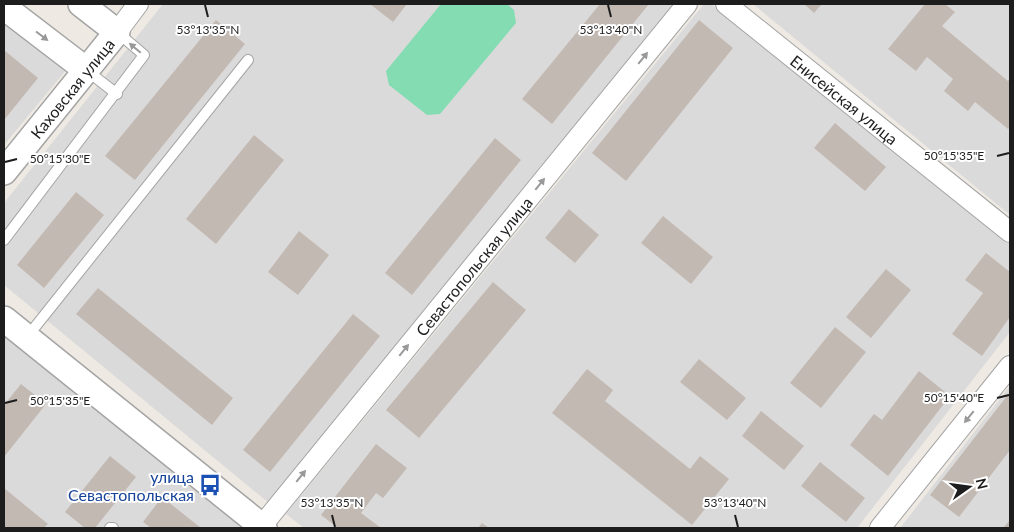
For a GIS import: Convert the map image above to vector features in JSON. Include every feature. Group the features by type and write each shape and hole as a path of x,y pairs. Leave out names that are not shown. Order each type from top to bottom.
{"street":[{"path":"81,4 116,32"},
{"name":"Каховская улица","path":"4,172 138,4"},
{"name":"Севастопольская улица","path":"262,528 687,4"},
{"name":"Енисейская улица","path":"726,4 1010,232"},
{"path":"4,6 85,69"},
{"path":"4,320 262,528"},
{"path":"880,528 1010,366"}],"lane":[{"path":"4,240 117,94 144,55 116,32"},
{"path":"27,338 248,60"},
{"path":"85,69 117,94"}],"shaded area":[{"path":"163,4 676,4 270,504 4,285 4,203"},
{"path":"704,4 711,4 1010,245 1010,332 857,528 304,528 286,514"},
{"path":"753,4 1010,4 1010,215"},
{"path":"4,18 67,69 4,145"},
{"path":"4,336 240,525 238,528 4,528"},
{"path":"1010,386 1010,528 900,528"}],"green space":[{"path":"441,4 507,4 514,10 516,23 440,114 427,115 389,85 386,71"}],"building":[{"path":"370,4 407,4 393,22"},
{"path":"600,4 649,4 552,124 522,99"},
{"path":"804,4 822,4 814,13"},
{"path":"925,4 945,4 955,12 942,26 1008,81 1010,78 1010,127 1008,129 975,102 968,111 944,91 953,79 927,57 916,71 888,49"},
{"path":"216,20 245,44 135,180 105,156"},
{"path":"699,20 733,48 626,181 592,153"},
{"path":"4,50 38,78 4,120"},
{"path":"835,123 886,167 865,191 814,148"},
{"path":"254,135 284,160 216,244 186,219"},
{"path":"495,138 521,160 412,295 385,273"},
{"path":"76,192 104,215 44,288 17,265"},
{"path":"569,209 599,235 575,263 545,238"},
{"path":"663,216 713,257 691,284 641,243"},
{"path":"299,231 329,255 298,295 268,272"},
{"path":"986,253 1010,272 1010,317 982,356 952,334 983,293 965,280"},
{"path":"886,269 911,290 871,338 846,317"},
{"path":"493,282 526,310 419,438 386,410"},
{"path":"98,288 233,398 212,425 76,314"},
{"path":"353,314 380,336 270,472 243,450"},
{"path":"835,327 866,352 821,408 790,383"},
{"path":"699,359 746,398 727,420 680,382"},
{"path":"587,369 613,390 605,401 690,469 700,456 729,479 692,525 552,413"},
{"path":"919,371 950,396 888,476 850,445 874,414 882,420"},
{"path":"21,384 46,404 4,457 4,405"},
{"path":"1010,392 1010,450 959,517 930,495"},
{"path":"761,411 804,446 784,470 742,436"},
{"path":"376,444 407,468 383,498 376,493 361,513 381,528 338,528 321,515"},
{"path":"110,456 136,477 95,528 85,528 65,512"},
{"path":"820,462 865,498 846,522 801,486"},
{"path":"4,488 48,524 44,528 4,528"},
{"path":"162,497 201,528 151,528 143,522"},
{"path":"1010,520 1010,528 1003,528"},
{"path":"482,523 489,528 478,528"}],"place":[{"name":"улица Севастопольская","path":"210,485"}]}
